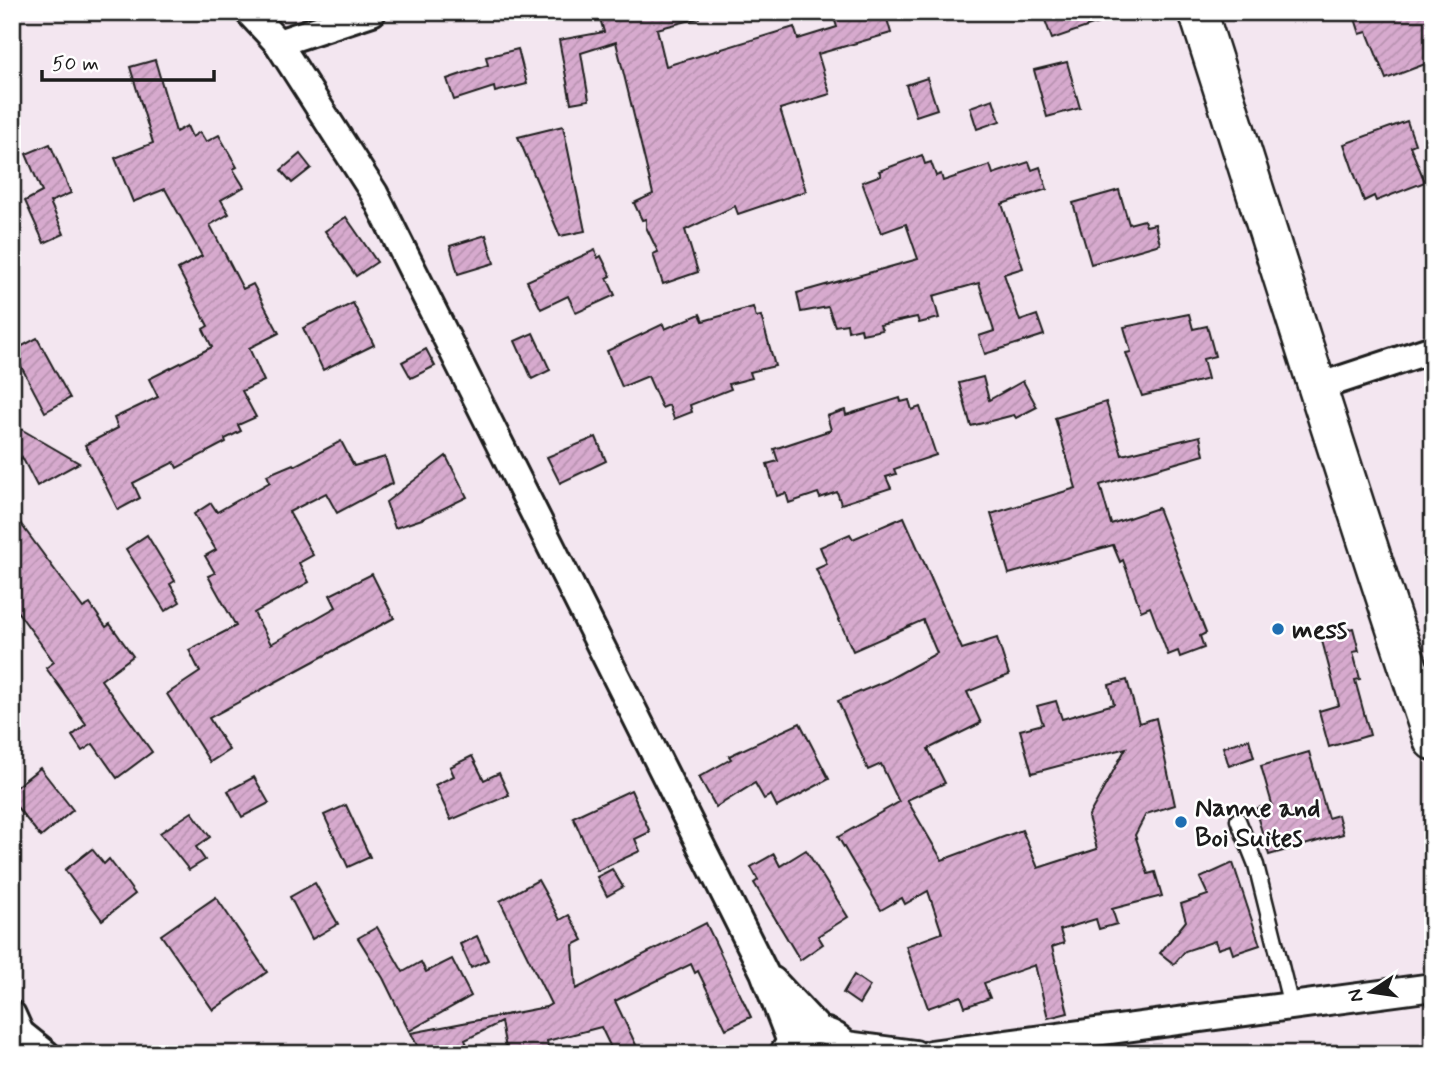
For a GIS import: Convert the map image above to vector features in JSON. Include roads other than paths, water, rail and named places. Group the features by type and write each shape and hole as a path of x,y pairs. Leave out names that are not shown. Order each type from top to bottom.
{"street":[{"path":"249,12 278,43 374,193 765,972 785,1051"},
{"path":"278,43 372,12"},
{"path":"1198,12 1318,387 1350,496 1433,741"},
{"path":"1318,387 1433,349"},
{"path":"765,972 819,1030"},
{"path":"932,1054 1433,987"},
{"path":"785,1051 803,1032 819,1030 842,1038 849,1049 915,1054"},
{"path":"17,1034 46,1054"}],"lane":[{"path":"1238,820 1256,865 1291,1006"}],"place":[{"name":"mess","path":"1278,629"},
{"name":"Nanne and Boi Suites","path":"1181,822"}]}
